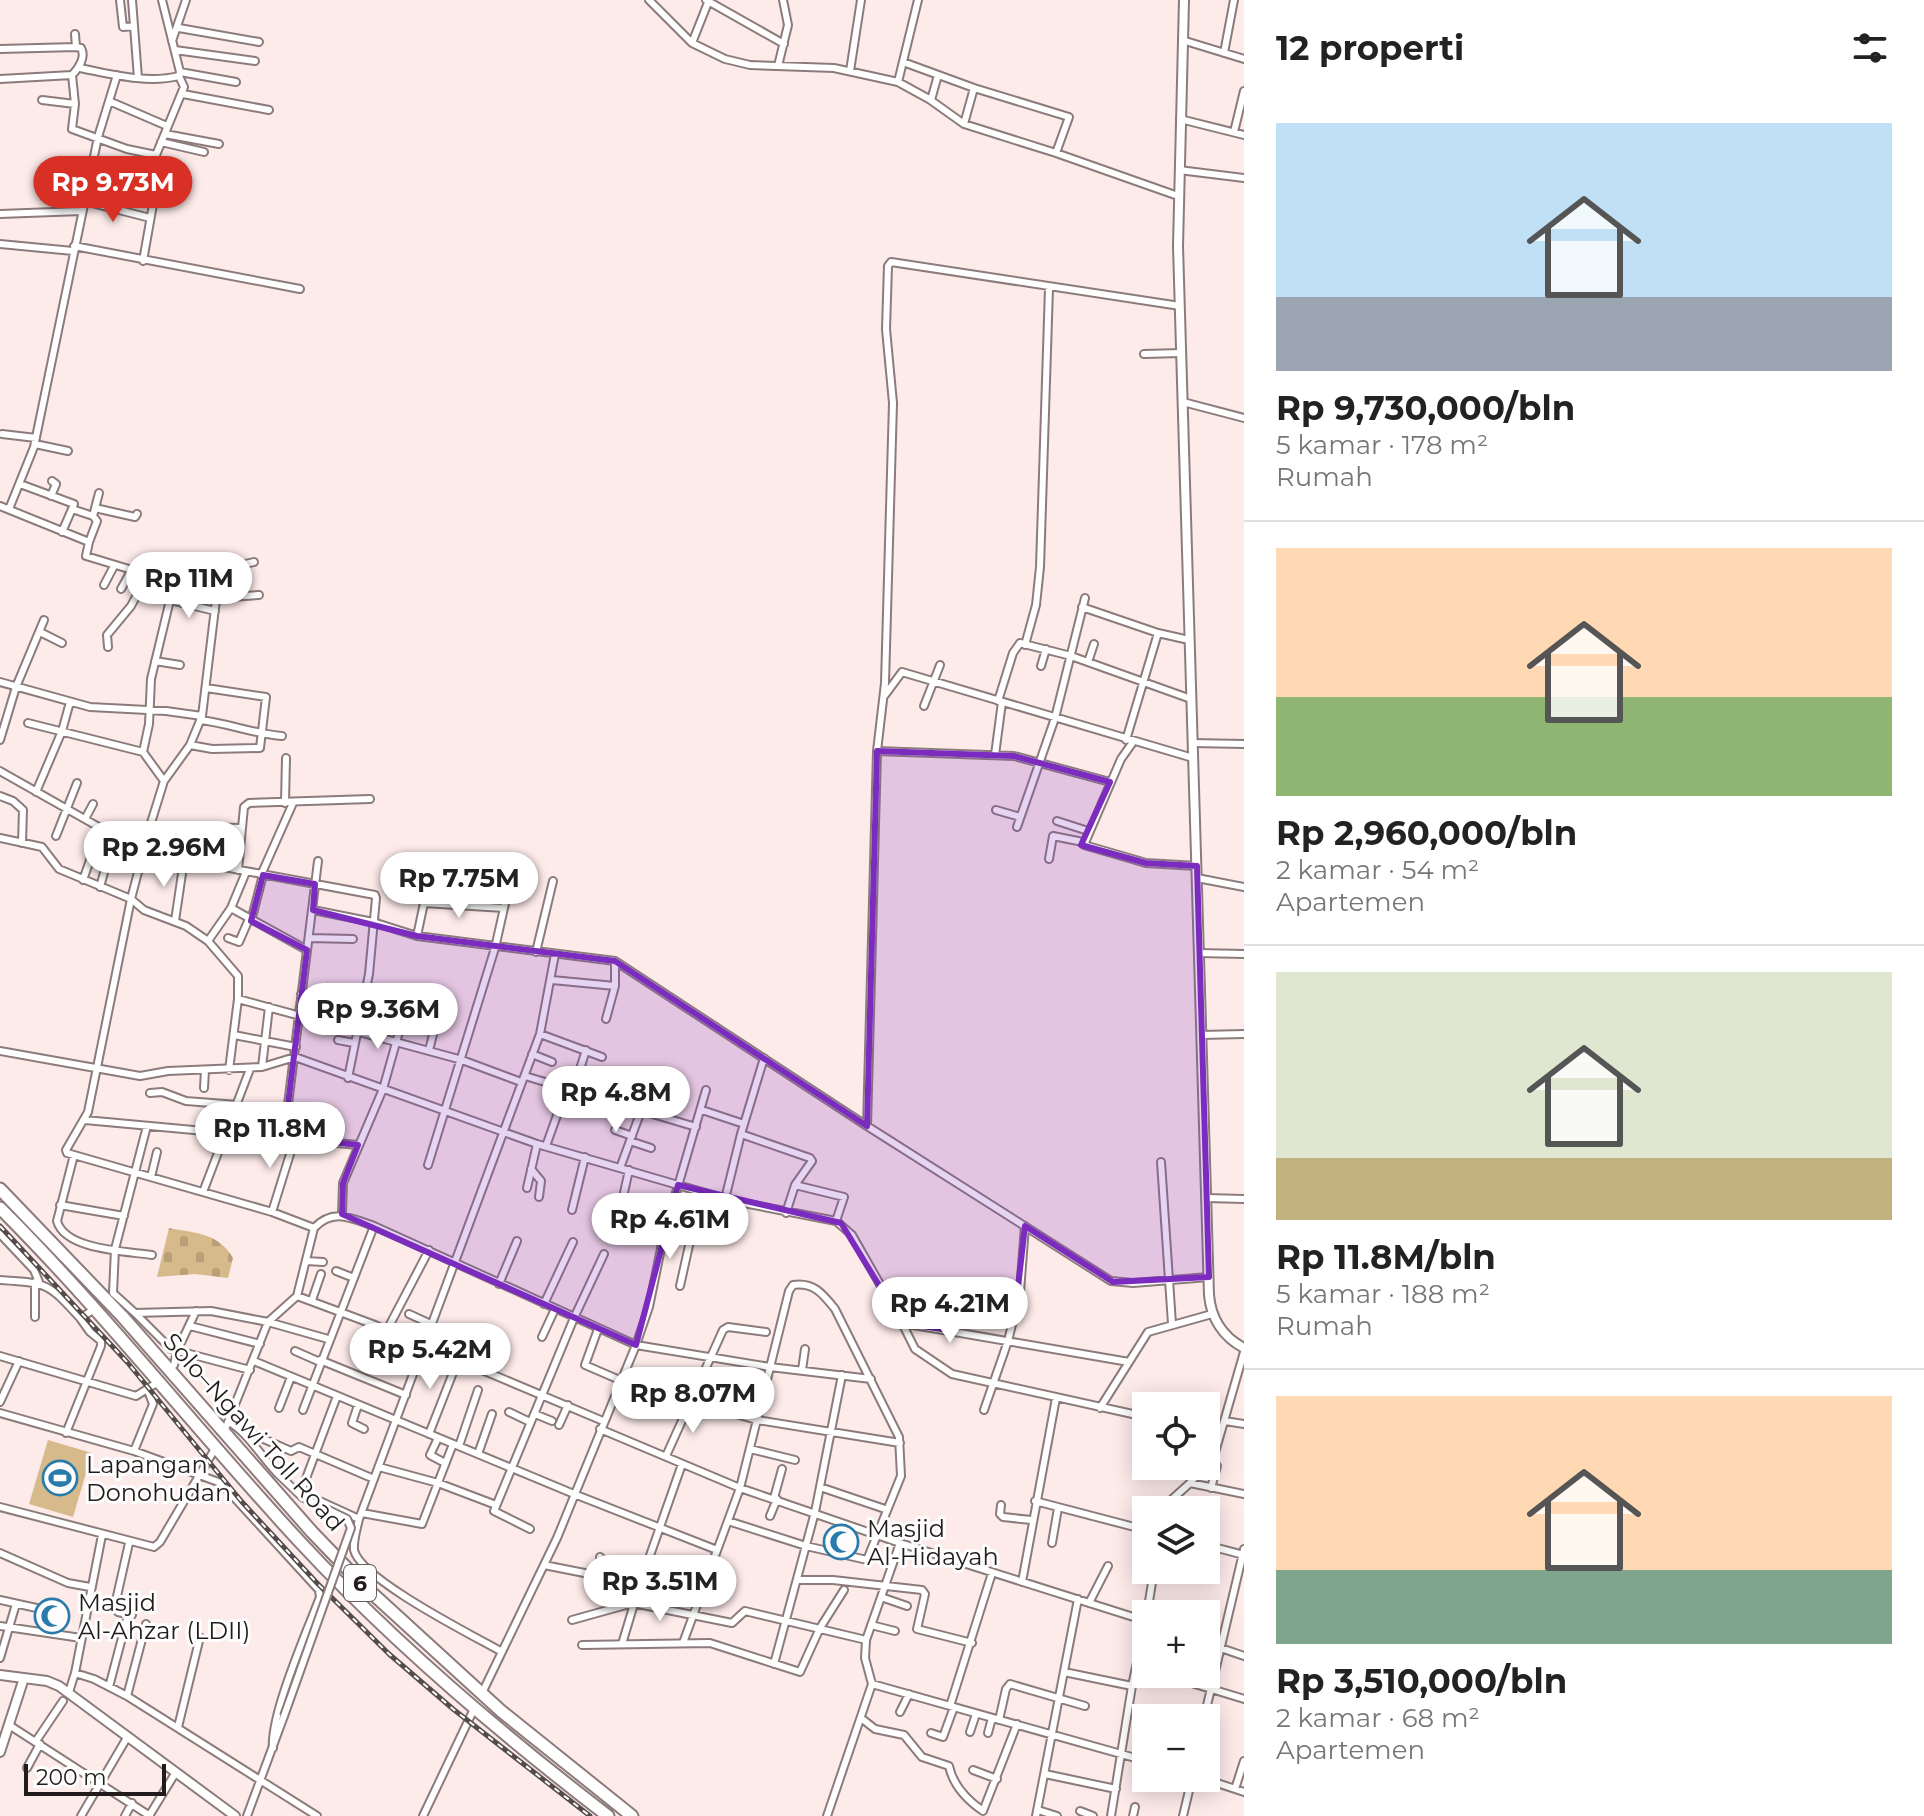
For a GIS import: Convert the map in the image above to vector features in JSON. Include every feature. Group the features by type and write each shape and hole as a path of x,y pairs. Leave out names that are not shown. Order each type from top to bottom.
{"highway":[{"name":"Solo–Ngawi Toll Road","path":"0,1189 111,1297 122,1316 312,1532 362,1584 501,1711 632,1816"},
{"name":"Solo–Ngawi Toll Road","path":"0,1208 95,1313 110,1325 300,1541 353,1596 491,1722 608,1816"}],"street":[{"path":"120,0 123,27 134,26"},
{"path":"132,0 138,78"},
{"path":"143,261 157,182 156,155 183,94 183,82 162,0"},
{"path":"172,41 179,28 186,0"},
{"path":"649,0 692,43 725,59 750,65 823,67 898,82 931,100 964,124 985,133 1056,153 1178,196"},
{"path":"692,43 708,0 784,44"},
{"path":"778,66 788,25 783,0"},
{"path":"850,71 861,0"},
{"path":"898,82 918,0"},
{"path":"1176,1496 1212,1461 1244,1350 1223,1331 1213,1316 1209,1277 1180,306 1178,196 1184,0"},
{"path":"1224,53 1234,0"},
{"path":"179,28 259,42"},
{"path":"75,34 76,47"},
{"path":"1182,40 1244,59"},
{"path":"0,49 76,47 83,52 80,68 72,75 0,79"},
{"path":"175,50 255,61"},
{"path":"903,62 1069,117 1056,153"},
{"path":"80,68 138,78 165,79 179,74 236,82"},
{"path":"72,75 75,104 72,129"},
{"path":"9,509 36,441 81,211 98,137 117,75"},
{"path":"931,100 938,75"},
{"path":"964,124 974,88"},
{"path":"1234,132 1244,91"},
{"path":"183,94 269,110"},
{"path":"42,100 75,104"},
{"path":"109,101 167,126"},
{"path":"1180,119 1244,135"},
{"path":"62,127 127,149 156,155"},
{"path":"163,138 219,144"},
{"path":"163,138 204,152"},
{"path":"1179,170 1244,178"},
{"path":"84,201 150,218"},
{"path":"0,214 81,211"},
{"path":"0,244 73,248 300,289"},
{"path":"867,1126 877,751 884,696 893,403 885,305 888,266 895,262 1180,306"},
{"path":"1025,645 1036,605 1040,567 1049,288"},
{"path":"1144,354 1181,353"},
{"path":"1183,402 1244,418"},
{"path":"2,434 68,451"},
{"path":"51,496 56,484 52,481"},
{"path":"20,484 74,504 62,532"},
{"path":"93,516 99,493"},
{"path":"0,506 89,542"},
{"path":"95,508 135,517 137,514"},
{"path":"72,509 93,516 97,521 86,556 154,578 152,593"},
{"path":"254,562 221,571 201,718 190,745 164,781 131,899 85,1120 66,1150 74,1155 272,1212 314,1228"},
{"path":"104,585 114,566"},
{"path":"121,589 131,571"},
{"path":"182,603 190,575"},
{"path":"108,647 107,635 139,591 215,611"},
{"path":"216,598 259,595"},
{"path":"1017,827 1055,718 1085,598"},
{"path":"143,752 150,689 170,600"},
{"path":"1082,607 1158,633 1189,640"},
{"path":"0,740 16,687 44,620"},
{"path":"40,632 62,643"},
{"path":"1083,842 1130,741 1158,633"},
{"path":"1088,662 1094,644"},
{"path":"995,755 1000,702 1016,645 1071,656 1191,699"},
{"path":"1041,666 1046,649"},
{"path":"155,661 180,665"},
{"path":"924,706 940,665"},
{"path":"884,696 900,673 1193,758"},
{"path":"0,682 70,702 201,718 260,734 282,736"},
{"path":"190,745 212,749 258,749 261,745 266,697 206,688"},
{"path":"20,806 33,790 62,731 70,702"},
{"path":"28,723 143,752 164,781"},
{"path":"1192,743 1244,744"},
{"path":"877,751 995,755 1040,763 1110,782"},
{"path":"228,938 239,942 250,920 262,875 289,803 286,758"},
{"path":"0,771 143,852 375,895 369,974 348,1078"},
{"path":"56,836 77,783"},
{"path":"0,796 20,806 24,816 22,843"},
{"path":"208,941 231,908 242,871 242,828 246,805 370,799"},
{"path":"85,819 93,804"},
{"path":"996,810 1020,817"},
{"path":"1057,821 1088,831"},
{"path":"150,826 242,828"},
{"path":"174,858 176,826"},
{"path":"83,880 101,829"},
{"path":"1049,859 1053,836 1083,842 1085,846 1146,863 1197,866"},
{"path":"0,838 42,847 59,869 131,899 144,910 198,932 208,941 238,976 229,1070"},
{"path":"175,921 184,860"},
{"path":"284,1137 318,861"},
{"path":"100,887 105,869"},
{"path":"428,1165 495,948 511,877"},
{"path":"1197,878 1244,887"},
{"path":"536,952 553,881"},
{"path":"417,936 424,903 504,908"},
{"path":"231,908 307,950"},
{"path":"313,910 373,922 417,936 615,961 1113,1282 1209,1277"},
{"path":"309,938 353,939"},
{"path":"1198,953 1244,954"},
{"path":"502,1652 387,1586 356,1555 354,1544 360,1516 540,1034 555,954"},
{"path":"606,1019 615,986 615,961"},
{"path":"552,980 615,986"},
{"path":"301,994 334,999 332,1024"},
{"path":"238,999 696,1127"},
{"path":"262,1067 269,1007"},
{"path":"342,1214 343,1183 383,1089 396,1041 400,1023 391,1010"},
{"path":"429,1050 436,1023"},
{"path":"540,1034 602,1057"},
{"path":"1201,1035 1244,1034"},
{"path":"234,1035 296,1047"},
{"path":"338,1040 354,1043"},
{"path":"546,1146 586,1050"},
{"path":"0,1051 140,1076 168,1071 250,1069 295,1057 537,1144 725,1199 836,1221 852,1235 915,1349 944,1370 1132,1414"},
{"path":"532,1054 552,1062"},
{"path":"725,1199 764,1058"},
{"path":"203,1192 250,1069"},
{"path":"204,1088 205,1070"},
{"path":"484,1689 544,1565 636,1345 649,1307 664,1234 706,1090"},
{"path":"150,1093 164,1093 186,1101 238,1105"},
{"path":"702,1110 744,1124"},
{"path":"620,1168 641,1111"},
{"path":"85,1120 358,1145"},
{"path":"147,1126 115,1249 111,1297 135,1313 168,1348 250,1370"},
{"path":"615,1130 651,1148"},
{"path":"741,1134 812,1161 795,1185 786,1213"},
{"path":"272,1212 295,1138"},
{"path":"527,1188 537,1144"},
{"path":"151,1177 157,1152"},
{"path":"74,1155 57,1225 71,1240 152,1255"},
{"path":"572,1210 585,1157"},
{"path":"1161,1162 1172,1324"},
{"path":"531,1169 541,1181 539,1197"},
{"path":"621,1206 629,1170"},
{"path":"795,1185 844,1197 836,1221"},
{"path":"696,1215 703,1193"},
{"path":"1206,1198 1244,1199"},
{"path":"60,1205 124,1216"},
{"path":"374,1479 299,1447 291,1451 227,1425 268,1322 297,1296 314,1228 325,1218 342,1214 457,1262 636,1345 770,1367 871,1379"},
{"path":"303,1410 374,1226"},
{"path":"984,1410 1008,1341 1021,1288 1025,1226"},
{"path":"0,1234 34,1270 37,1282 35,1317"},
{"path":"664,1234 690,1241 680,1286"},
{"path":"499,1284 517,1241"},
{"path":"544,1304 573,1242"},
{"path":"387,1330 429,1250"},
{"path":"530,1529 494,1512 574,1318 604,1254"},
{"path":"307,1261 323,1262"},
{"path":"336,1271 354,1278"},
{"path":"312,1300 321,1274"},
{"path":"0,1280 37,1282 56,1292 101,1341 66,1433"},
{"path":"683,1643 740,1488 789,1291 793,1285 804,1284 818,1289 835,1309 897,1431 902,1472 867,1560 806,1546 728,1521"},
{"path":"949,1330 960,1294 1015,1313"},
{"path":"297,1296 375,1325 603,1421"},
{"path":"542,1337 555,1309"},
{"path":"135,1313 196,1311 268,1322 328,1339"},
{"path":"174,1365 177,1351 196,1311"},
{"path":"80,1318 95,1313"},
{"path":"409,1314 433,1325"},
{"path":"1100,1408 1148,1332 1213,1316"},
{"path":"902,1323 1129,1362"},
{"path":"366,1348 375,1325"},
{"path":"190,1326 260,1344"},
{"path":"666,1456 725,1327 766,1332"},
{"path":"598,1329 585,1365 622,1381 757,1420 900,1443"},
{"path":"802,1370 805,1349"},
{"path":"295,1351 406,1395"},
{"path":"0,1356 136,1396 155,1384"},
{"path":"429,1434 458,1360"},
{"path":"0,1402 19,1361"},
{"path":"254,1361 717,1550"},
{"path":"774,1664 815,1512 842,1375"},
{"path":"279,1408 291,1377"},
{"path":"337,1396 302,1489 311,1497 360,1516 422,1524 478,1390"},
{"path":"134,1451 153,1407 148,1391"},
{"path":"1022,1582 1031,1520 1056,1398"},
{"path":"358,1405 352,1424 364,1429"},
{"path":"535,1414 555,1423 568,1405"},
{"path":"509,1412 530,1422"},
{"path":"0,1413 134,1451 224,1485 320,1592 284,1696 272,1736 273,1748"},
{"path":"478,1454 492,1414"},
{"path":"1225,1421 1244,1424"},
{"path":"600,1429 740,1488 1132,1617"},
{"path":"243,1430 253,1447 302,1497 347,1519 351,1528 247,1816"},
{"path":"438,1438 431,1456 445,1463"},
{"path":"750,1449 795,1460"},
{"path":"0,1507 129,1543 157,1546 213,1452"},
{"path":"622,1644 633,1603 682,1464"},
{"path":"379,1467 438,1483 496,1505"},
{"path":"770,1516 782,1469"},
{"path":"1211,1488 1213,1480"},
{"path":"1190,1483 1244,1494"},
{"path":"820,1487 885,1509"},
{"path":"1035,1501 1132,1526"},
{"path":"1001,1505 1000,1514 1003,1517 1031,1520"},
{"path":"1052,1543 1058,1508"},
{"path":"69,1692 102,1535"},
{"path":"109,1687 130,1615 118,1612 115,1605 129,1543"},
{"path":"827,1816 872,1684 865,1658 866,1640 900,1543"},
{"path":"1207,1704 1244,1553 1220,1548"},
{"path":"0,1553 68,1583 90,1587"},
{"path":"600,1557 606,1562 603,1576"},
{"path":"544,1565 640,1584"},
{"path":"1089,1603 1108,1566"},
{"path":"931,1733 943,1737 992,1573"},
{"path":"797,1580 813,1578 907,1586 925,1592 917,1629 972,1643"},
{"path":"582,1645 710,1643 800,1672 820,1628 844,1590"},
{"path":"881,1597 907,1606"},
{"path":"1057,1816 1037,1813 1078,1599"},
{"path":"0,1600 50,1611"},
{"path":"572,1620 633,1603 732,1623 744,1611 866,1640"},
{"path":"0,1658 4,1626 16,1604"},
{"path":"127,1696 146,1624"},
{"path":"871,1625 895,1631"},
{"path":"4,1626 81,1638"},
{"path":"178,1727 200,1637"},
{"path":"1222,1648 1244,1656"},
{"path":"1064,1672 1132,1686 1111,1816"},
{"path":"75,1673 127,1696 317,1816"},
{"path":"0,1675 53,1683 69,1692 235,1816"},
{"path":"0,1752 24,1678"},
{"path":"872,1684 1132,1757"},
{"path":"988,1733 1008,1684 1085,1706"},
{"path":"1208,1688 1244,1699"},
{"path":"900,1712 909,1694"},
{"path":"27,1768 63,1701"},
{"path":"423,1816 472,1713"},
{"path":"970,1732 976,1714"},
{"path":"861,1718 875,1729 903,1735 920,1756 950,1767 954,1781 985,1813"},
{"path":"985,1813 1017,1724"},
{"path":"9,1725 149,1816 176,1772"},
{"path":"81,1816 128,1736"},
{"path":"1235,1789 1244,1761"},
{"path":"973,1770 997,1779"},
{"path":"1045,1774 1116,1789"},
{"path":"1220,1784 1244,1792"},
{"path":"1183,1816 1189,1792"},
{"path":"125,1816 132,1803"},
{"path":"1133,1816 1135,1807"},
{"path":"1080,1811 1093,1816"}],"highlighted area":[{"path":"877,751 1014,756 1110,782 1081,845 1146,863 1197,866 1209,1277 1113,1282 1025,1226 1015,1313 959,1293 949,1330 902,1323 841,1223 678,1185 636,1345 342,1214 343,1183 358,1145 284,1137 307,950 251,921 263,875 315,884 313,910 417,936 615,961 867,1126"}],"green space":[{"path":"169,1228 197,1233 221,1243 233,1258 228,1278 195,1274 157,1277"},
{"name":"Lapangan Donohudan","path":"48,1440 92,1453 73,1517 29,1504"}],"railway":[{"path":"0,1226 128,1363 242,1502 318,1584 389,1654 453,1709 590,1816"}],"place":[{"name":"Lapangan Donohudan","path":"60,1478"},
{"name":"Masjid Al-Hidayah","path":"841,1542"},
{"name":"Masjid Al-Ahzar (LDII)","path":"52,1616"}]}
